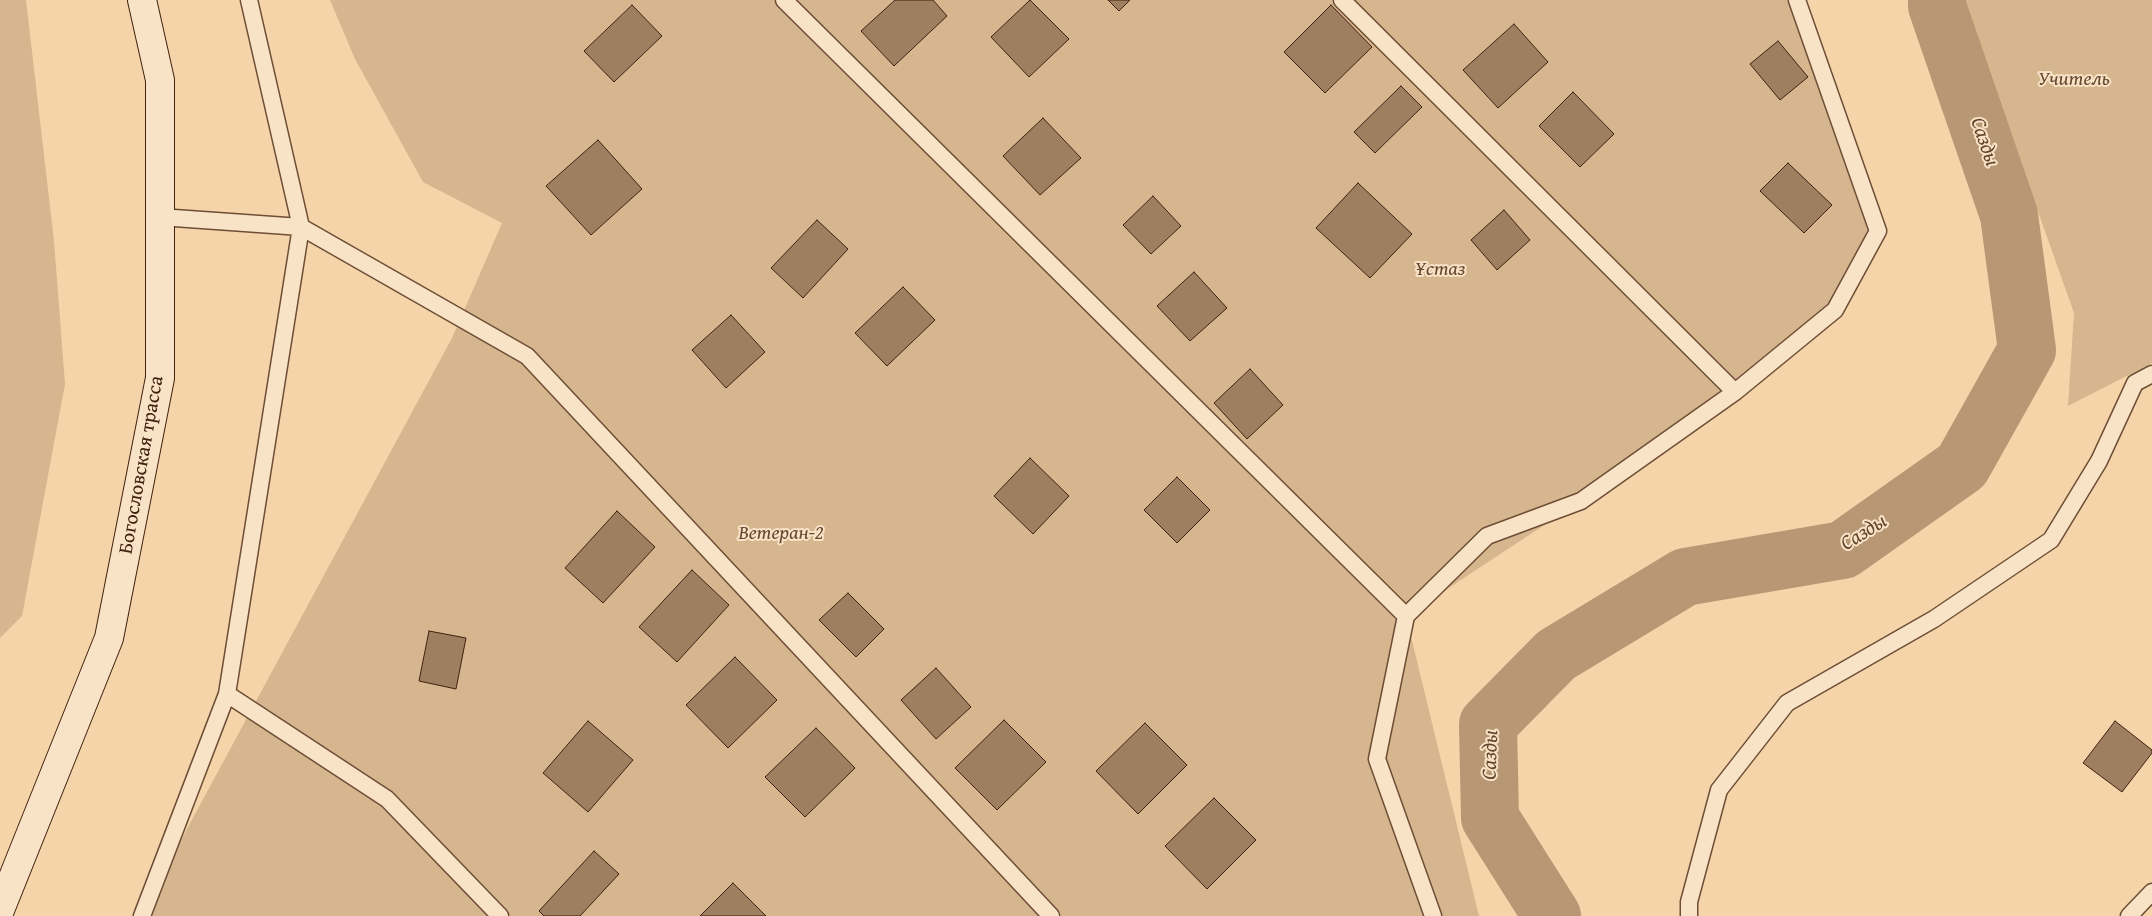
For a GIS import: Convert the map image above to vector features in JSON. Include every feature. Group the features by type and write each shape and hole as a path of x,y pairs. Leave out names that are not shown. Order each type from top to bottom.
{"main road":[{"name":"Богословская трасса","path":"0,909 109,638 160,378 160,80 142,0"}],"lane":[{"path":"142,916 228,694 301,227 249,0"},
{"path":"784,0 1406,616"},
{"path":"1342,0 1735,392"},
{"path":"1433,916 1377,759 1406,616 1487,536 1581,501 1735,392 1835,310 1878,231 1797,0"},
{"path":"160,217 301,227 527,356 1051,916"},
{"path":"1689,916 1689,902 1719,790 1787,703 1934,619 2051,540 2099,461 2135,383 2152,374"},
{"path":"228,694 387,799 500,916"},
{"path":"2128,916 2152,892"},
{"path":"0,909 14,916"}],"green space":[{"path":"0,0 26,0 54,241 65,384 22,616 0,638"},
{"name":"Ветеран-2","path":"330,0 1797,0 1878,231 1835,310 1581,501 1406,616 1479,916 140,916 452,338 502,223 423,182 355,59"},
{"name":"Учитель","path":"1963,0 2152,0 2152,363 2068,406 2074,313"}],"building":[{"path":"895,0 933,0 947,16 894,66 861,31"},
{"path":"1030,0 1069,39 1029,77 991,37"},
{"path":"1108,0 1130,0 1119,11"},
{"path":"632,5 662,36 614,82 584,51"},
{"path":"1331,5 1372,47 1325,93 1284,52"},
{"path":"1514,24 1548,62 1498,108 1463,70"},
{"path":"1778,41 1808,77 1780,100 1750,64"},
{"path":"1401,86 1422,107 1375,153 1354,132"},
{"path":"1573,92 1614,134 1580,167 1539,126"},
{"path":"1043,118 1081,158 1040,195 1003,156"},
{"path":"598,140 642,189 591,235 546,186"},
{"path":"1788,163 1832,205 1804,233 1760,191"},
{"path":"1358,183 1412,234 1370,278 1316,228"},
{"path":"1153,196 1181,226 1151,254 1123,225"},
{"path":"1504,210 1530,240 1497,270 1471,240"},
{"path":"817,220 848,249 803,298 771,268"},
{"path":"1194,272 1227,308 1190,341 1157,306"},
{"path":"903,287 935,320 887,366 855,333"},
{"path":"731,315 765,352 726,388 692,350"},
{"path":"1250,369 1283,405 1247,439 1214,403"},
{"path":"1030,458 1069,496 1033,534 994,496"},
{"path":"1177,477 1210,510 1177,543 1144,510"},
{"path":"617,511 655,547 603,603 565,568"},
{"path":"692,570 729,605 677,662 639,627"},
{"path":"848,593 884,629 856,657 819,620"},
{"path":"429,631 466,638 456,689 419,681"},
{"path":"735,657 777,700 728,748 686,705"},
{"path":"936,668 971,707 936,739 901,700"},
{"path":"1004,720 1046,762 997,810 955,768"},
{"path":"588,721 633,760 588,812 543,773"},
{"path":"2115,721 2152,750 2152,753 2122,792 2083,763"},
{"path":"1145,723 1187,765 1138,814 1096,771"},
{"path":"816,728 855,768 805,817 765,777"},
{"path":"1214,798 1256,840 1207,889 1165,846"},
{"path":"594,851 619,874 580,916 544,916 539,911"},
{"path":"733,883 766,916 700,916"}],"waterway":[{"name":"Сазды","path":"1552,916 1490,818 1488,724 1556,655 1685,577 1843,550 1962,466 2027,350 2009,215 1937,6 1937,0"}],"park label":[{"name":"Ұстаз","path":"1440,270"}]}
